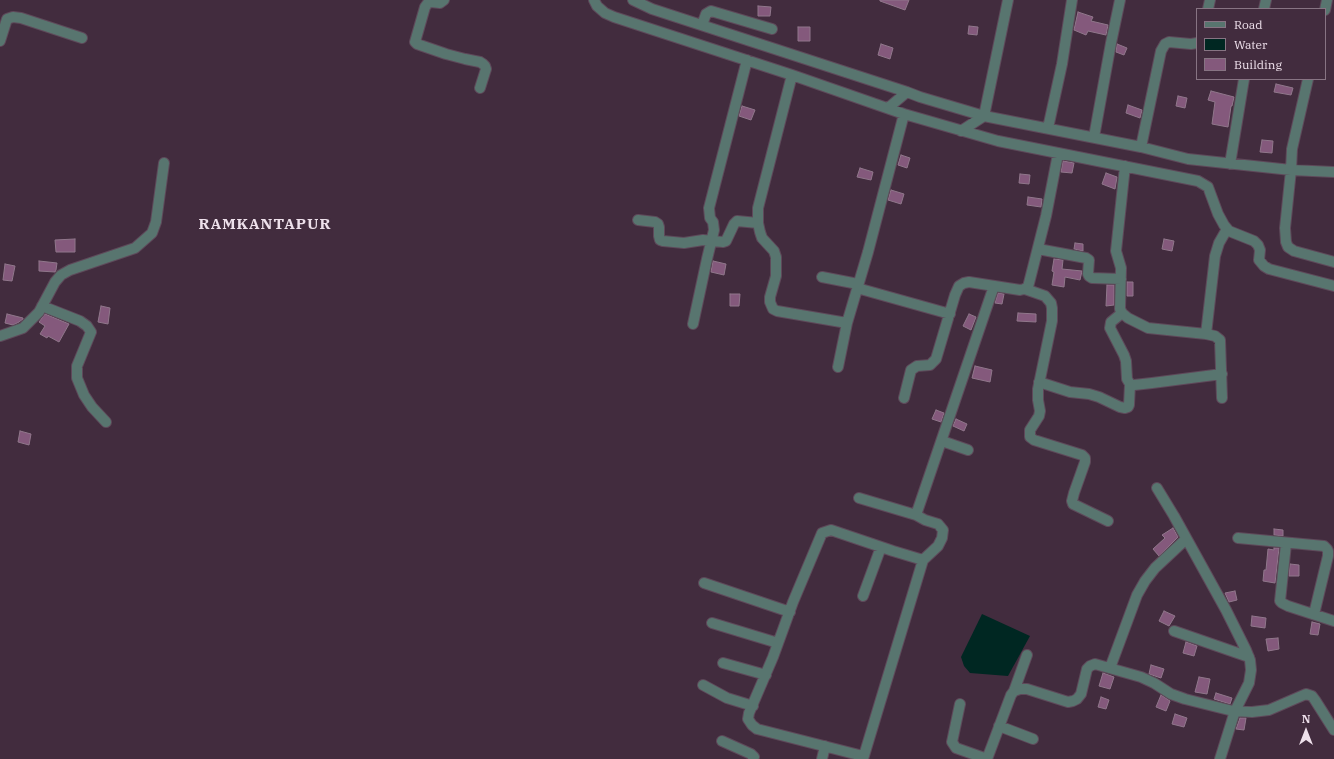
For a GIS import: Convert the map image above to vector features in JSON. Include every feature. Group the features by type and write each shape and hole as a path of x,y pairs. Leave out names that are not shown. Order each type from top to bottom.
{"street":[{"path":"444,0 440,3 428,3 425,7 415,42 446,54 483,64 486,69 480,88"},
{"path":"594,0 597,6 614,17 792,75 904,114 998,141 1188,179 1205,184 1211,193 1218,214 1227,229 1254,241 1260,250 1259,260 1264,266 1269,269 1334,286"},
{"path":"633,0 652,9 920,97 984,116 1094,137 1188,159 1291,170 1334,172"},
{"path":"961,131 984,116 1008,0"},
{"path":"1048,128 1066,43 1072,0"},
{"path":"1094,137 1120,0"},
{"path":"702,25 706,14 711,11 772,29"},
{"path":"0,41 7,19 13,17 21,18 82,38"},
{"path":"1141,147 1161,51 1165,44 1169,42 1196,43"},
{"path":"693,324 714,230 713,222 710,218 710,208 747,60"},
{"path":"792,75 758,208 758,223 762,238 774,252 776,257 776,276 770,302 773,308 777,311 847,323"},
{"path":"1230,164 1244,80"},
{"path":"1308,80 1293,139 1285,228 1286,242 1288,247 1294,251 1334,262"},
{"path":"888,108 907,92"},
{"path":"838,367 847,323 904,114"},
{"path":"1025,289 1028,286 1038,249 1058,154"},
{"path":"0,336 23,328 38,312 55,282 61,275 70,270 135,248 152,233 156,222 164,163"},
{"path":"1125,166 1116,252 1121,264 1120,309 1128,318 1148,328 1216,336 1220,340 1222,398"},
{"path":"638,220 658,224 659,236 660,240 662,241 684,243 697,240 724,242 737,221 758,223"},
{"path":"1206,334 1217,249 1227,229"},
{"path":"1038,249 1086,258 1089,260 1088,274 1092,278 1121,279"},
{"path":"822,277 858,286 950,314"},
{"path":"904,398 911,370 917,366 930,365 936,359 957,289 964,283 970,282 1020,290 1025,289 1045,296 1051,303 1052,321 1037,394 1040,411 1039,416 1030,430 1030,437 1034,440 1082,455 1085,458 1072,500 1073,504 1108,521"},
{"path":"916,515 994,286"},
{"path":"42,306 80,321 87,326 91,332 77,366 77,378 84,395 92,407 106,422"},
{"path":"1039,382 1070,392 1089,394 1120,407 1128,407 1130,384 1127,379 1126,361 1110,328 1110,322 1122,313"},
{"path":"1130,384 1134,385 1222,374"},
{"path":"942,441 968,450"},
{"path":"1157,488 1226,610 1249,657 1251,670 1249,683 1235,711 1220,759"},
{"path":"859,498 916,515 925,520 938,524 943,530 942,538 938,546 923,560 863,757 757,729 752,726 748,719 749,714 822,533 831,530 923,560"},
{"path":"1238,538 1286,544 1324,546 1328,551 1314,614"},
{"path":"1110,668 1138,595 1148,577 1155,568 1186,539"},
{"path":"1286,544 1280,601 1288,606 1334,621"},
{"path":"863,596 881,547"},
{"path":"704,583 790,612"},
{"path":"712,623 778,643"},
{"path":"1174,631 1249,657"},
{"path":"960,704 952,742 956,748 960,750 987,759 1011,695 1014,692 1027,654"},
{"path":"723,663 766,675"},
{"path":"1014,692 1020,689 1026,689 1068,702 1073,701 1081,694 1088,669 1090,666 1095,664 1141,677 1171,694 1184,699 1235,711 1252,712 1269,710 1306,694 1312,696 1334,730"},
{"path":"704,685 727,698 753,706"},
{"path":"999,726 1034,739"},
{"path":"722,741 751,754 754,757 753,759"},
{"path":"822,759 825,746"}],"water":[{"path":"982,614 1030,636 1008,676 970,673 964,666 961,657"}],"building":[{"path":"880,0 909,0 905,10"},
{"path":"758,6 771,7 770,16 758,16"},
{"path":"1078,12 1093,17 1091,21 1108,25 1106,35 1088,31 1086,35 1074,30"},
{"path":"969,26 978,27 977,35 968,34"},
{"path":"798,27 810,27 810,41 798,41"},
{"path":"881,44 893,48 890,59 878,55"},
{"path":"1117,44 1127,48 1124,55 1116,52"},
{"path":"1276,84 1293,88 1291,95 1274,92"},
{"path":"1211,91 1234,97 1228,127 1212,124 1215,102 1208,100"},
{"path":"1178,96 1187,98 1185,108 1176,106"},
{"path":"1128,105 1142,110 1140,118 1126,113"},
{"path":"742,106 755,110 751,120 739,116"},
{"path":"1262,140 1273,141 1272,153 1260,152"},
{"path":"901,155 910,158 907,168 898,165"},
{"path":"1063,161 1074,163 1072,173 1061,172"},
{"path":"860,168 873,172 871,180 857,177"},
{"path":"1106,173 1117,177 1115,189 1102,184"},
{"path":"1020,174 1030,175 1029,184 1019,183"},
{"path":"891,190 904,194 901,204 888,200"},
{"path":"1028,197 1042,199 1041,207 1027,205"},
{"path":"75,239 75,252 56,252 55,240"},
{"path":"1164,239 1174,241 1172,251 1162,249"},
{"path":"1075,243 1083,244 1083,251 1074,249"},
{"path":"1054,259 1063,260 1062,269 1082,271 1080,280 1065,277 1064,287 1052,285"},
{"path":"39,261 57,263 55,272 39,271"},
{"path":"713,261 726,264 724,275 711,272"},
{"path":"5,264 15,266 12,281 3,280"},
{"path":"1127,282 1133,282 1133,296 1127,296"},
{"path":"1107,285 1114,285 1114,305 1106,306"},
{"path":"998,293 1004,294 1002,304 995,303"},
{"path":"730,294 740,294 739,306 730,306"},
{"path":"101,306 110,308 108,324 98,322"},
{"path":"1018,313 1036,314 1036,322 1017,321"},
{"path":"7,314 23,319 13,325 5,323"},
{"path":"45,314 69,324 59,342 48,336 47,338 40,334 45,326 39,322"},
{"path":"969,314 976,317 971,330 963,326"},
{"path":"975,366 992,370 990,382 972,378"},
{"path":"936,410 944,413 941,422 932,419"},
{"path":"956,419 967,424 964,431 953,426"},
{"path":"20,431 31,434 29,445 18,442"},
{"path":"1173,528 1178,537 1159,556 1153,549 1165,538 1162,535"},
{"path":"1274,529 1283,530 1283,536 1274,535"},
{"path":"1274,548 1279,548 1275,583 1263,581 1264,570 1266,570 1268,549 1274,550"},
{"path":"1290,564 1299,565 1299,576 1289,576"},
{"path":"1235,591 1237,600 1229,602 1225,593"},
{"path":"1164,611 1175,616 1169,626 1159,621"},
{"path":"1252,616 1266,618 1265,628 1251,626"},
{"path":"1312,622 1320,624 1318,635 1310,634"},
{"path":"1278,638 1279,649 1268,651 1266,639"},
{"path":"1186,642 1197,646 1194,656 1183,653"},
{"path":"1151,665 1164,669 1161,678 1149,674"},
{"path":"1103,673 1114,677 1110,689 1099,686"},
{"path":"1199,677 1210,679 1207,694 1195,692"},
{"path":"1216,693 1232,698 1230,704 1214,699"},
{"path":"1161,695 1170,701 1166,711 1156,707"},
{"path":"1101,697 1109,700 1106,709 1098,707"},
{"path":"1175,714 1187,718 1184,727 1172,724"},
{"path":"1240,718 1246,718 1244,730 1236,729"}],"district":[{"name":"RAMKANTAPUR","path":"265,225"}]}
